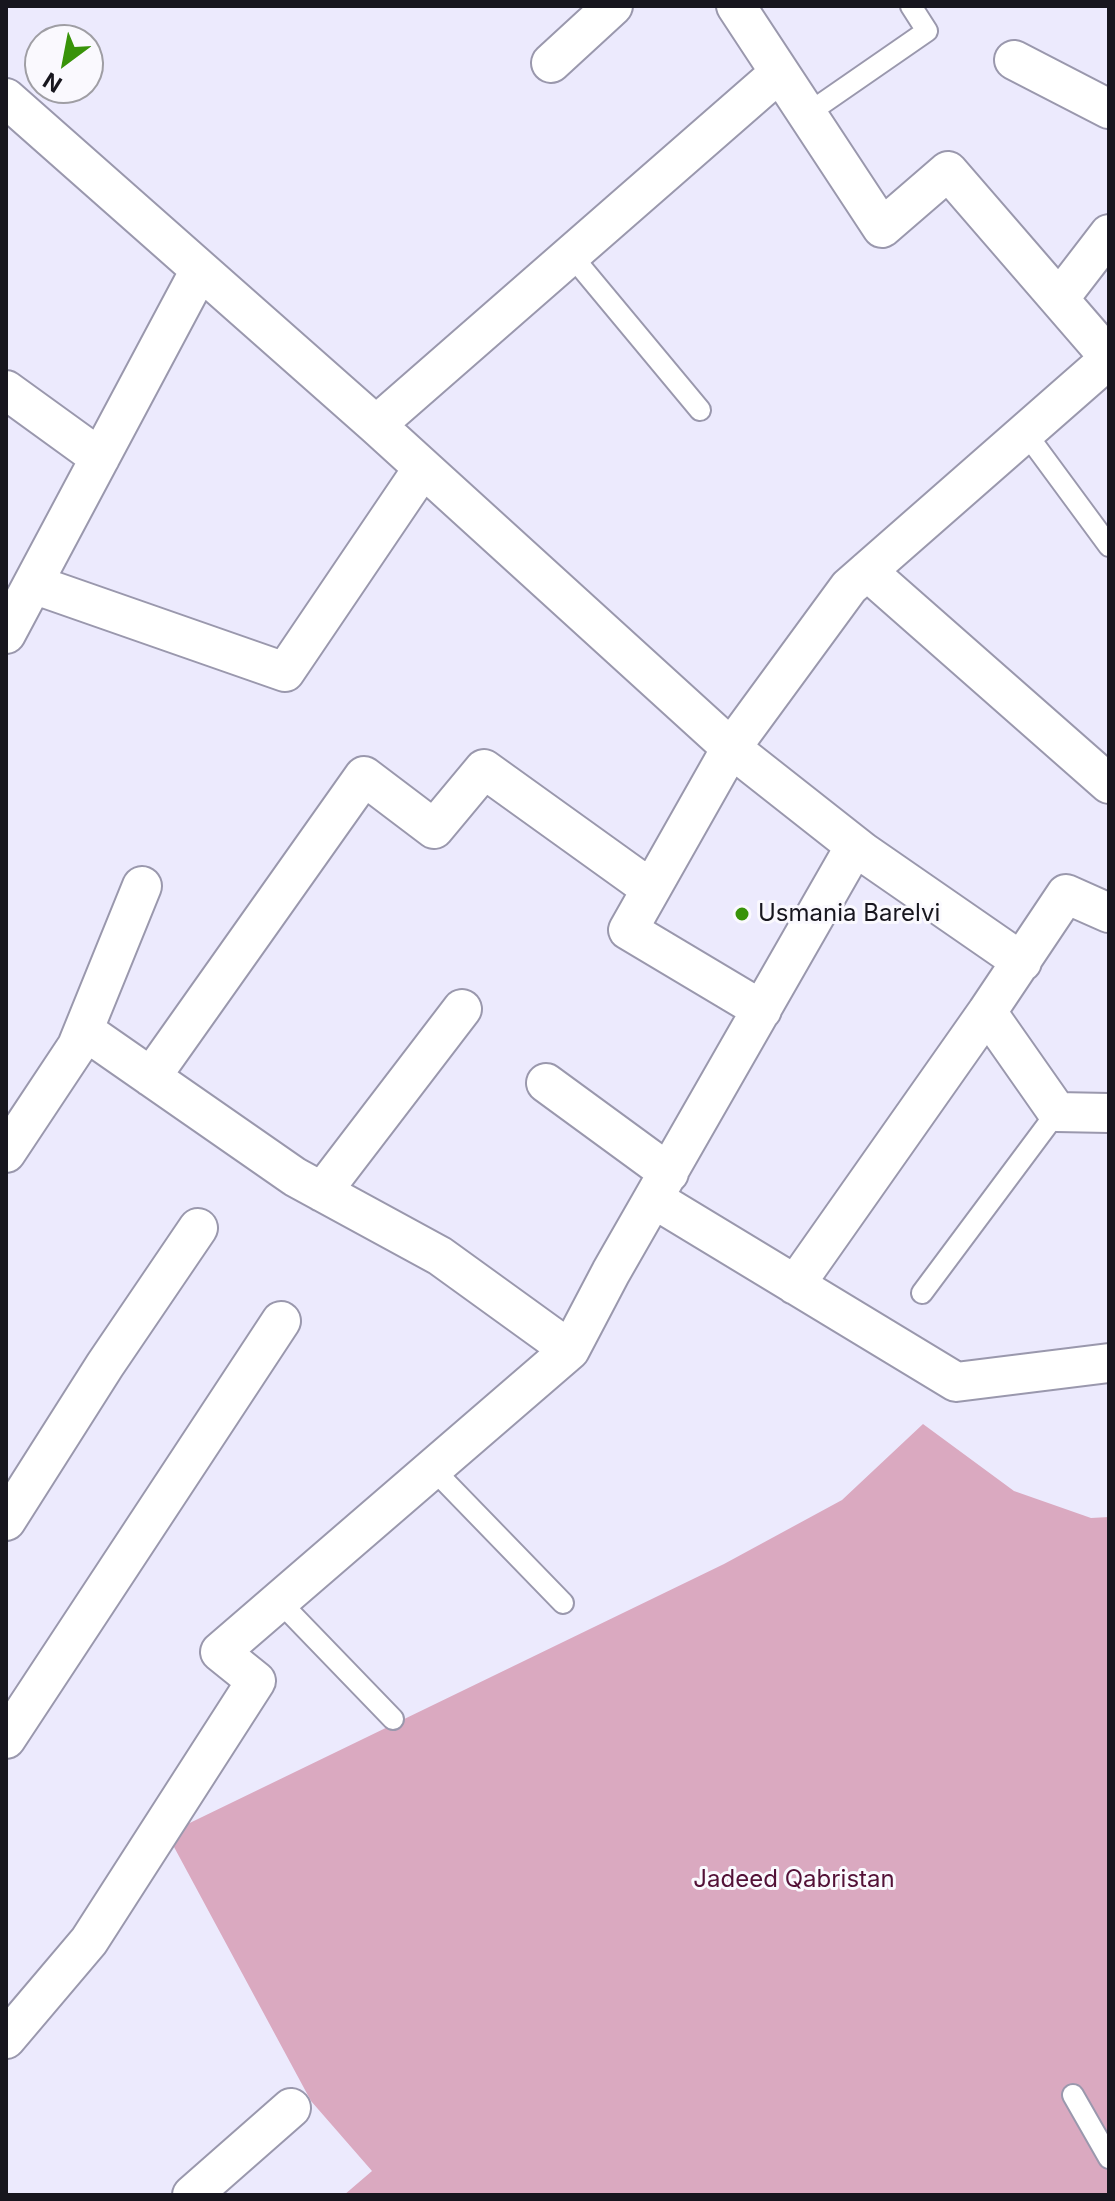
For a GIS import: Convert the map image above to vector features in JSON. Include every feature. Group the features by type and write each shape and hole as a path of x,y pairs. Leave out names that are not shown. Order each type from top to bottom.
{"street":[{"path":"551,63 613,6"},
{"path":"736,6 882,228 948,171 1109,358 849,587 731,748 628,930 762,1010"},
{"path":"1014,60 1109,109"},
{"path":"376,425 779,73"},
{"path":"6,98 376,425 731,748 855,846 1022,962"},
{"path":"1059,299 1109,234"},
{"path":"6,634 200,270"},
{"path":"6,390 100,458"},
{"path":"33,584 285,672 423,468"},
{"path":"867,571 1109,784"},
{"path":"151,1077 364,776 434,829 484,769 651,889"},
{"path":"6,2039 89,1941 256,1681 220,1652 570,1350 855,846"},
{"path":"6,1153 85,1031 142,886"},
{"path":"795,1285 1022,962 1066,894 1109,913"},
{"path":"322,1192 462,1009"},
{"path":"987,1012 1057,1112 1109,1113"},
{"path":"85,1031 295,1177 440,1256 570,1350"},
{"path":"546,1083 662,1186 795,1285 956,1382 1109,1363"},
{"path":"6,1521 105,1365 198,1228"},
{"path":"6,1739 281,1321"},
{"path":"192,2195 291,2108"}],"lane":[{"path":"807,114 927,31 911,6"},
{"path":"571,255 700,410"},
{"path":"1025,432 1109,546"},
{"path":"922,1293 1057,1112"},
{"path":"432,1468 563,1603"},
{"path":"279,1601 393,1719"},
{"path":"1073,2095 1109,2158"}],"green space":[{"name":"Jadeed Qabristan","path":"923,1424 1014,1491 1091,1518 1109,1517 1109,2195 344,2195 372,2171 311,2101 167,1834 724,1564 842,1500"}],"place":[{"name":"Usmania Barelvi","path":"742,914"}]}
